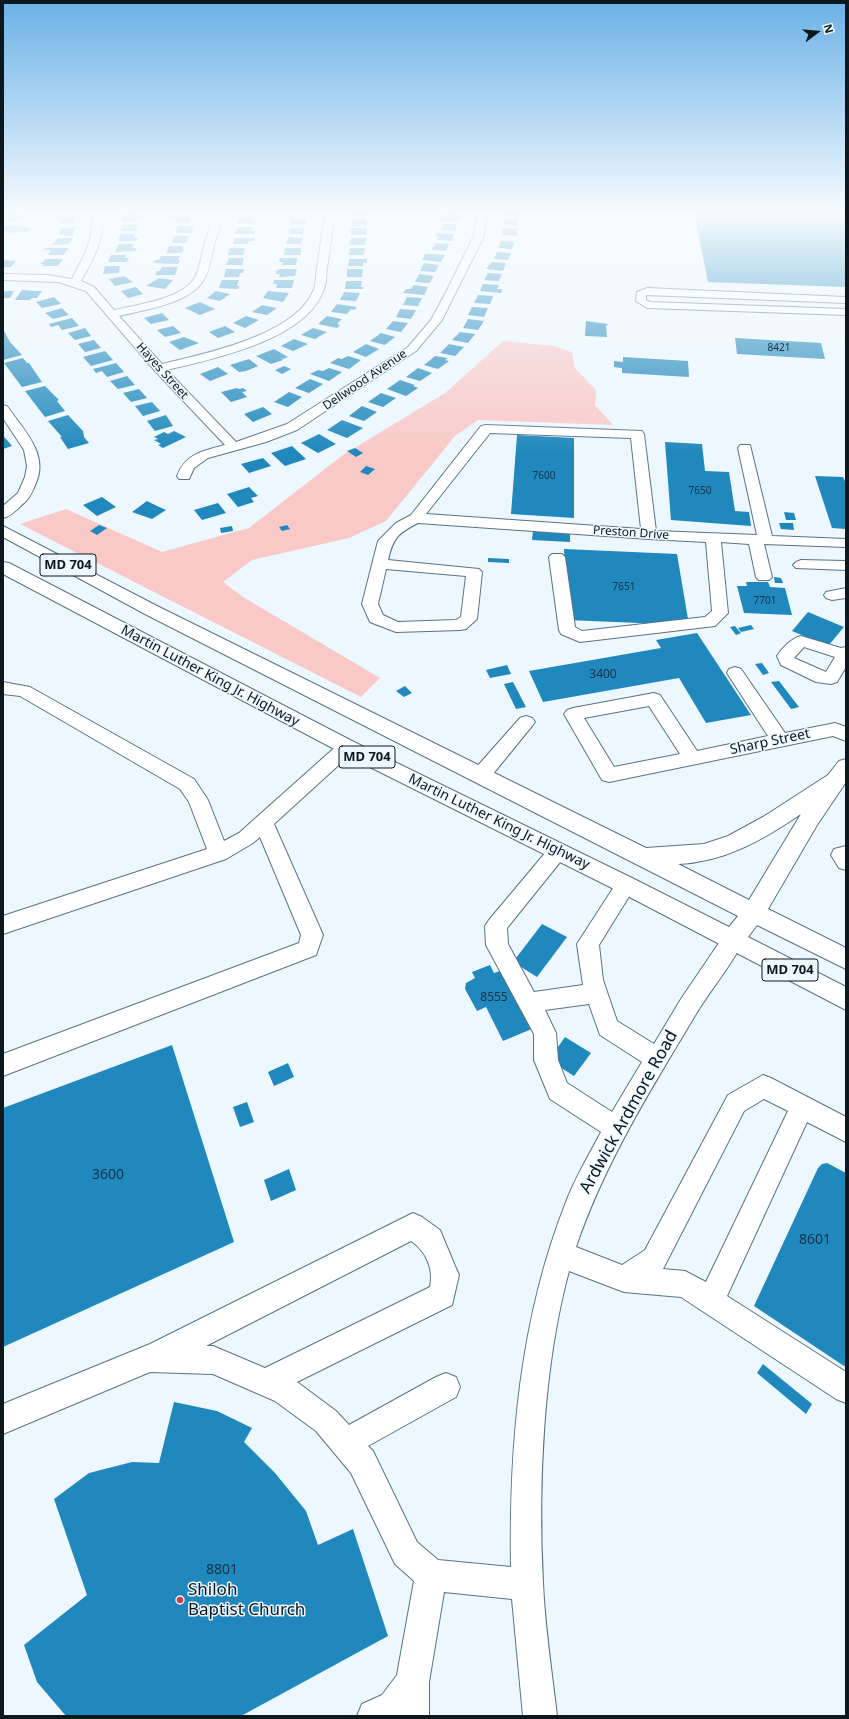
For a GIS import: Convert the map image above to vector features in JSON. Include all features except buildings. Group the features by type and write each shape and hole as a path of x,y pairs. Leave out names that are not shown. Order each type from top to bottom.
{"main road":[{"name":"MD 704","path":"3,531 151,610 643,855 846,958"},
{"name":"Martin Luther King Jr. Highway","path":"3,567 347,747 626,885 846,999"},
{"path":"643,855 674,856 705,853 733,844 841,774"},
{"name":"Ardwick Ardmore Road","path":"733,940 754,912 809,819 841,774"}],"street":[{"name":"Hayes Street","path":"94,293 159,368 232,445"},
{"path":"112,314 184,293"},
{"path":"159,368 214,354 248,343 286,325 305,311 316,293"},
{"name":"Dellwood Avenue","path":"184,476 188,466 198,457 208,452 232,445 268,437 292,427 401,356 419,342 436,320 450,293"},
{"path":"643,293 641,294 641,301 647,305 846,312"},
{"path":"677,293 846,300"},
{"path":"3,409 31,450 34,466 32,477 24,495 3,514"},
{"path":"380,564 474,572 469,619 460,625 396,627 376,618 370,604 385,541 401,526 416,518 486,429 637,434 649,535"},
{"path":"745,448 761,539 764,577"},
{"name":"Preston Drive","path":"416,518 649,535 843,543"},
{"path":"557,557 567,630 580,637 709,622 720,613 713,538"},
{"path":"801,565 846,567 843,543"},
{"path":"736,673 780,740"},
{"path":"3,688 24,691 187,784 198,800 219,853"},
{"name":"Sharp Street","path":"692,758 654,699 573,714 609,775 835,729 846,735"},
{"path":"481,774 526,722"},
{"path":"3,925 219,853 246,838 347,747"},
{"path":"3,1065 308,949 312,935 264,822"},
{"path":"558,851 496,926 497,945 545,1033 546,1060 558,1091 616,1128"},
{"path":"846,854 841,855 846,862"},
{"path":"626,885 588,944 592,980 608,1028 657,1059"},
{"name":"Ardwick Ardmore Road","path":"540,1716 526,1585 526,1503 534,1386 549,1294 560,1254 578,1203 616,1128 689,1006 733,940"},
{"path":"529,1003 596,993"},
{"path":"624,1279 654,1259 736,1103 763,1086 846,1130"},
{"path":"711,1301 802,1106"},
{"path":"3,1419 150,1358 413,1226 431,1238 446,1275 442,1295 266,1383"},
{"path":"560,1254 624,1279 685,1284 846,1389"},
{"path":"150,1358 213,1360 285,1391 326,1421 362,1462 406,1553 431,1575 526,1585"},
{"path":"345,1443 446,1387"},
{"path":"412,1716 412,1682 431,1575"},
{"path":"374,1716 394,1707 412,1682"}],"shaded area":[{"path":"503,341 554,346 572,352 575,368 596,390 595,405 613,425 478,420 455,436 386,521 349,538 252,560 223,582 243,597 380,678 361,697 20,524 66,509 162,552 249,528 343,455 445,393"}],"place":[{"name":"Shiloh Baptist Church","path":"180,1600"}]}
